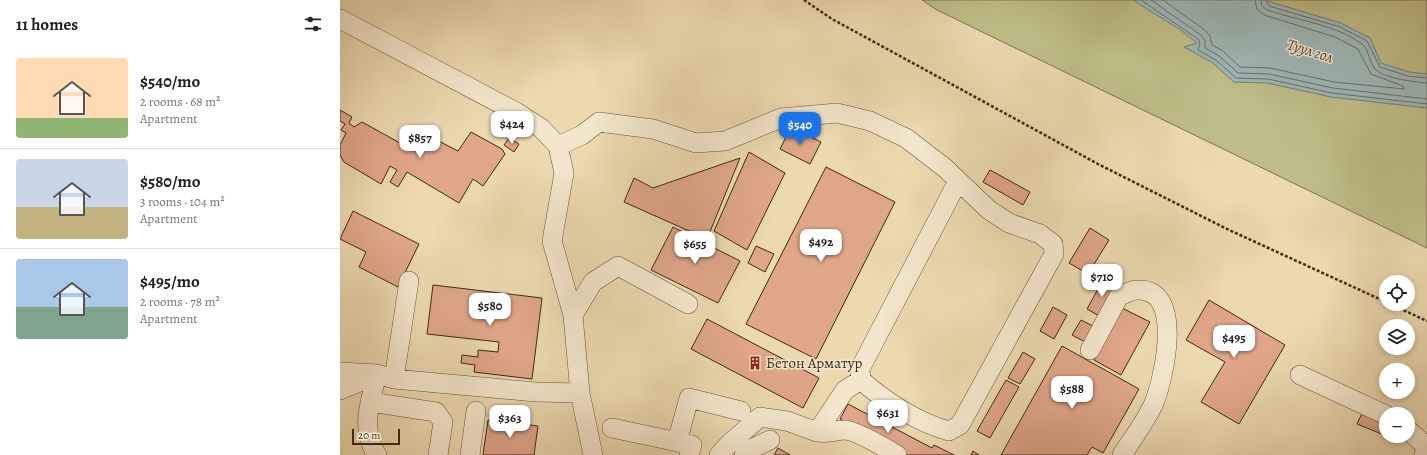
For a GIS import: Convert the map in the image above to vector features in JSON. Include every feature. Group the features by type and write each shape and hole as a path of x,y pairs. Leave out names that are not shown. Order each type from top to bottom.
{"street":[{"path":"340,19 516,112 541,128 558,146 564,173 552,241 573,315 580,393 593,455"},
{"path":"558,146 582,135 599,122 653,130 696,143 725,141 781,118 837,113 870,121 906,138 945,168 989,210 1009,223 1040,234 1052,244 1054,254 960,425 949,431 929,426 872,390 861,380 860,369 958,181"},
{"path":"573,315 593,282 618,266 688,304"},
{"path":"377,455 371,445 367,416 370,402 385,377 409,281"},
{"path":"1090,350 1119,296 1136,290 1147,291 1160,300 1167,320 1165,370 1154,404 1122,455"},
{"path":"340,372 536,392 580,393"},
{"path":"1300,375 1379,412"},
{"path":"340,390 385,377"},
{"path":"817,432 845,390 861,380"},
{"path":"612,428 683,449 689,398 741,412"},
{"path":"370,402 436,412 443,422 438,455"},
{"path":"470,455 476,411"},
{"path":"719,455 729,444 760,418 787,421 817,432 824,433 846,430 878,444 897,455"},
{"path":"1415,437 1426,448 1424,455"},
{"path":"744,455 753,448 770,440"}],"path":[{"path":"804,0 832,19 1098,164 1227,229 1379,299"},
{"path":"1405,311 1427,321"}],"shaded area":[{"path":"922,0 1427,0 1427,248 937,10"}],"water":[{"name":"Туул гол","path":"1133,0 1264,0 1341,23 1370,38 1381,63 1409,72 1427,74 1427,108 1331,97 1267,83 1234,82 1213,63 1184,47 1197,43 1182,31"}],"building":[{"path":"340,110 352,117 349,123 354,127 362,122 418,153 429,136 458,151 471,132 502,149 505,154 483,186 473,179 459,203 407,172 398,187 390,182 397,170 390,166 381,184 344,162 340,155 340,145 346,133 341,130 345,124 340,121"},
{"path":"791,127 821,142 810,164 780,149"},
{"path":"509,138 519,144 514,152 504,145"},
{"path":"749,152 785,173 747,250 714,231"},
{"path":"740,158 707,239 624,202 634,178 653,188"},
{"path":"826,167 895,202 816,359 746,324"},
{"path":"990,170 1030,192 1023,205 983,182"},
{"path":"353,211 419,244 398,287 359,267 366,252 340,239"},
{"path":"673,227 740,261 718,303 651,270"},
{"path":"1090,228 1109,240 1088,274 1069,263"},
{"path":"756,246 774,254 765,272 748,263"},
{"path":"1104,278 1118,286 1101,317 1087,309"},
{"path":"433,285 542,298 532,379 474,372 475,365 461,363 462,355 478,357 478,350 498,352 499,342 427,334"},
{"path":"1209,300 1285,345 1239,424 1201,402 1225,362 1186,340"},
{"path":"1053,307 1067,315 1054,339 1040,331"},
{"path":"1122,308 1150,322 1121,375 1094,360"},
{"name":"Бетон Арматур","path":"707,319 819,378 803,408 691,349"},
{"path":"1081,320 1095,327 1087,343 1072,335"},
{"path":"1062,346 1139,389 1103,453 1092,447 1087,455 1001,455"},
{"path":"1023,352 1035,359 1020,384 1008,378"},
{"path":"1006,380 1019,387 990,438 977,431"},
{"path":"848,404 932,448 934,445 954,455 908,455 840,419"},
{"path":"1363,411 1379,417 1379,433 1357,424"},
{"path":"488,420 538,426 534,455 483,455"},
{"path":"778,448 790,455 774,455"},
{"path":"973,451 979,455 971,455"}],"place":[{"name":"Бетон Арматур","path":"755,363"}]}
